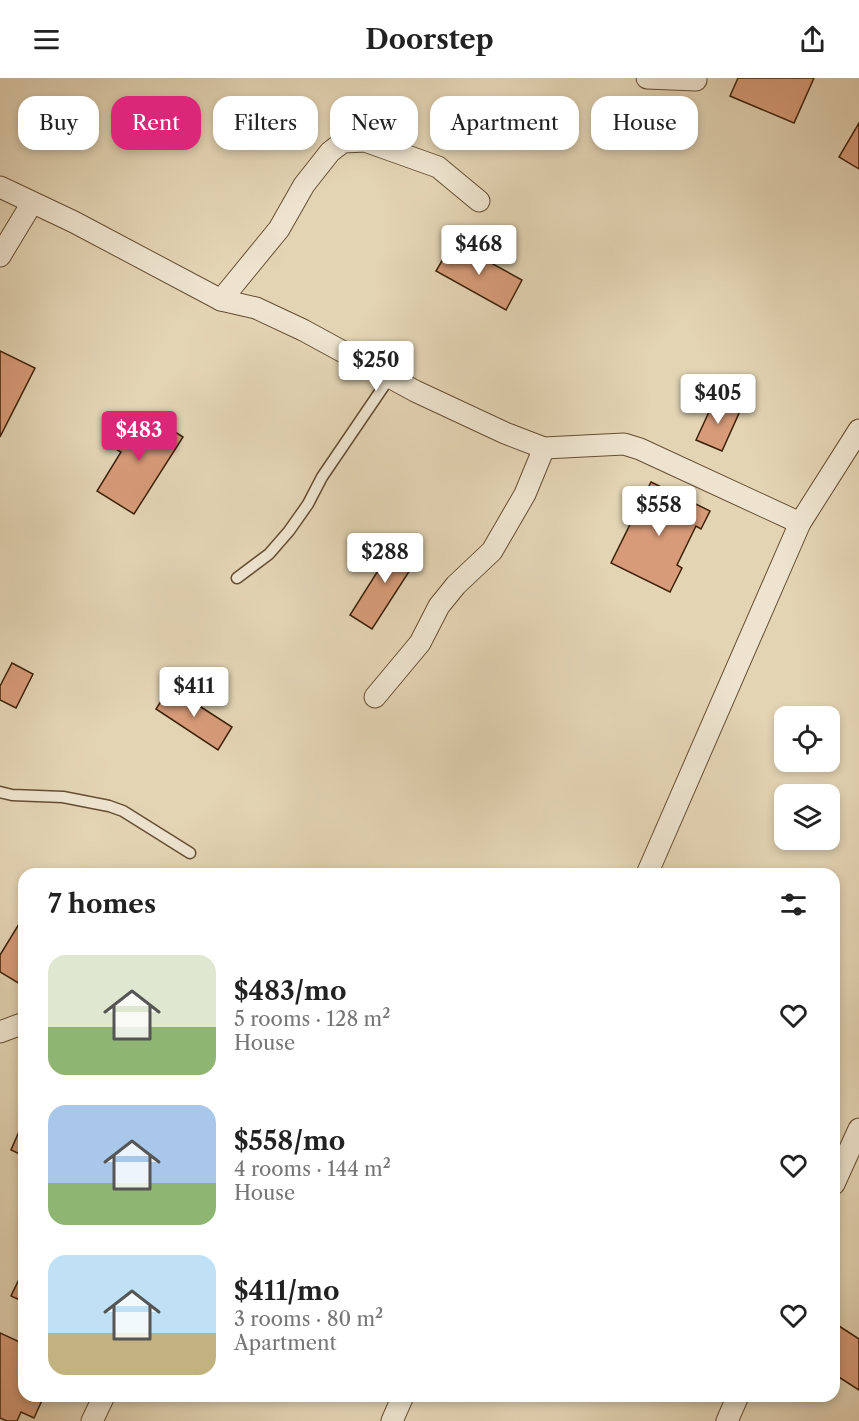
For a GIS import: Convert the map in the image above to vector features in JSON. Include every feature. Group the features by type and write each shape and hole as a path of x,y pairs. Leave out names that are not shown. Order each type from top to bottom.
{"street":[{"path":"647,78 696,80"},
{"path":"221,300 279,229 304,185 330,153 344,142 365,141 438,167 479,201"},
{"path":"0,187 74,222 221,300 256,308 303,330 425,396 544,448 624,444 640,449 801,523"},
{"path":"0,256 33,203"},
{"path":"650,868 801,523 859,430"},
{"path":"375,697 420,643 439,606 456,585 492,551 525,494 544,448"},
{"path":"0,1032 18,1025"},
{"path":"840,1171 859,1129"},
{"path":"92,1421 101,1402"},
{"path":"392,1421 400,1402"},
{"path":"731,1419 736,1402"}],"lane":[{"path":"237,578 269,554 289,531 308,504 322,477 390,377"},
{"path":"0,792 12,795 63,797 109,806 123,811 190,853"}],"building":[{"path":"738,78 814,78 794,123 730,96"},
{"path":"859,123 859,169 839,157"},
{"path":"453,242 522,280 506,310 436,271"},
{"path":"0,351 35,368 0,437"},
{"path":"715,399 740,411 722,451 696,440"},
{"path":"146,413 183,437 134,514 97,491 121,452 114,448 132,420 139,425"},
{"path":"651,482 710,511 701,529 696,526 677,565 682,568 670,592 611,563"},
{"path":"398,539 421,553 372,629 350,615"},
{"path":"12,663 33,674 16,708 0,700 0,686"},
{"path":"170,687 232,727 218,750 156,709"},
{"path":"18,926 18,983 0,972 0,955"},
{"path":"18,1134 18,1153 11,1150"},
{"path":"18,1281 18,1299 11,1296"},
{"path":"840,1327 859,1339 859,1390 840,1378"},
{"path":"0,1333 18,1341 18,1402 41,1402 34,1418 21,1412 17,1421 0,1418"}]}
